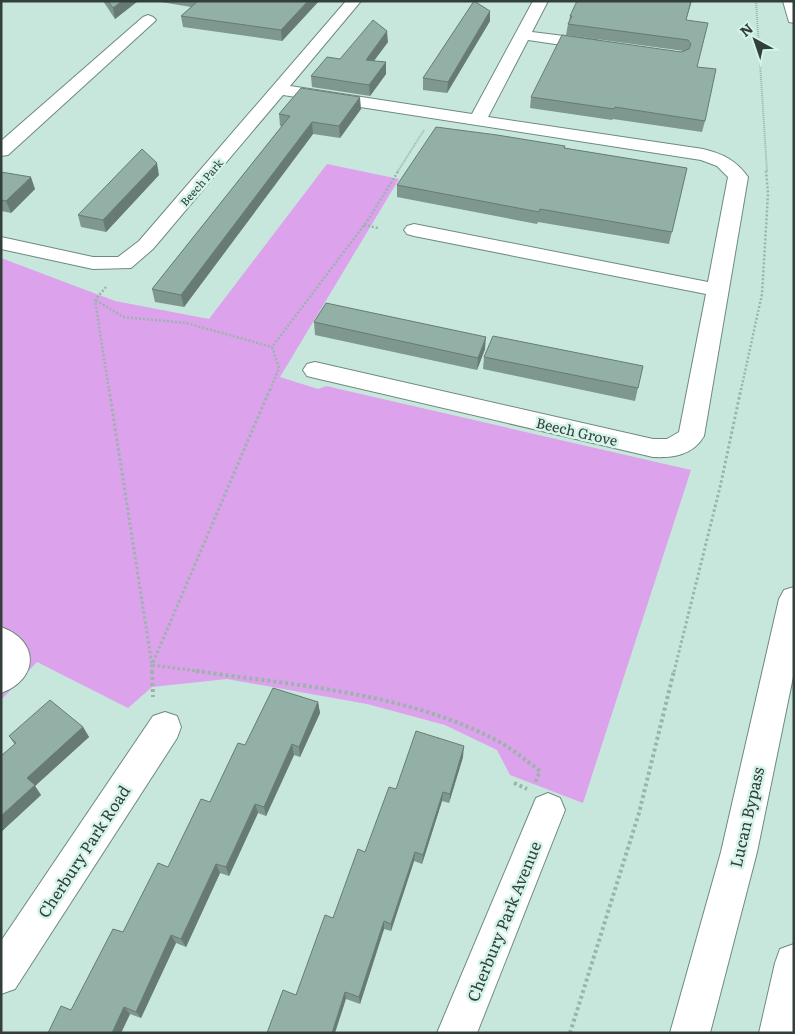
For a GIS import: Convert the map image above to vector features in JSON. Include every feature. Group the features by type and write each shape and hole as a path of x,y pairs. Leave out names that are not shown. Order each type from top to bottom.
{"main road":[{"name":"Beech Park","path":"1,243 93,263 124,263 146,245 354,1"},
{"path":"477,121 541,1"},
{"path":"790,1 794,19"},
{"path":"1,151 148,20"},
{"path":"523,35 614,48"},
{"name":"Beech Grove","path":"280,90 703,155 720,160 732,167 738,177 691,436 672,449 652,448 315,370"},
{"path":"414,230 717,290"},
{"name":"Lucan Bypass","path":"690,1033 739,852 794,599"},
{"path":"1,640 13,648 15,656 14,666 1,679"},
{"name":"Cherbury Park Road","path":"1,975 159,712"},
{"name":"Cherbury Park Avenue","path":"457,1033 548,810"},
{"path":"779,1033 794,964"}],"path":[{"path":"570,1033 639,814 721,483 762,294 768,194 756,1"},
{"path":"272,347 364,226 429,122"},
{"path":"364,226 378,228"},
{"path":"106,287 96,300 159,712"},
{"path":"96,300 123,317 186,323 272,347"},
{"path":"152,665 279,368 272,347"},
{"path":"152,665 371,698 459,723 488,735 522,755 540,771 532,791 514,783"}],"shaded area":[{"path":"327,164 399,179 280,377 318,389 326,386 691,470 583,803 510,775 497,750 445,725 367,704 227,679 152,687 128,708 37,662 1,700 1,258 115,301 209,319"}],"building":[{"path":"108,1 122,1 113,8"},
{"path":"198,1 308,1 281,30 181,16"},
{"path":"474,1 490,11 448,82 423,78"},
{"path":"577,1 691,1 686,20 708,23 697,67 716,69 705,121 615,107 614,109 531,97 562,35 681,52 689,49 691,44 688,40 568,24"},
{"path":"373,20 387,31 366,60 386,62 369,85 311,76 327,57 340,59"},
{"path":"301,88 360,97 339,126 312,122 181,295 152,289 290,116 279,114"},
{"path":"436,127 565,146 564,148 687,168 672,232 540,209 539,212 397,185"},
{"path":"142,149 157,163 103,220 78,215"},
{"path":"1,172 31,177 6,201 1,200"},
{"path":"326,303 486,337 478,358 314,322"},
{"path":"493,336 643,366 638,388 484,357"},
{"path":"273,688 318,702 299,747 292,744 264,807 255,804 226,867 216,864 181,939 171,935 136,1012 124,1007 112,1033 48,1033 61,1006 71,1010 113,929 123,932 158,863 168,867 201,799 210,802 238,743 245,745"},
{"path":"50,700 83,727 27,778 35,785 1,816 1,756 16,743 9,736"},
{"path":"416,731 464,746 450,794 443,792 423,855 415,852 391,924 384,921 359,997 345,992 332,1033 267,1033 283,990 296,995 325,915 333,918 358,849 365,852 389,787 396,789"}]}
